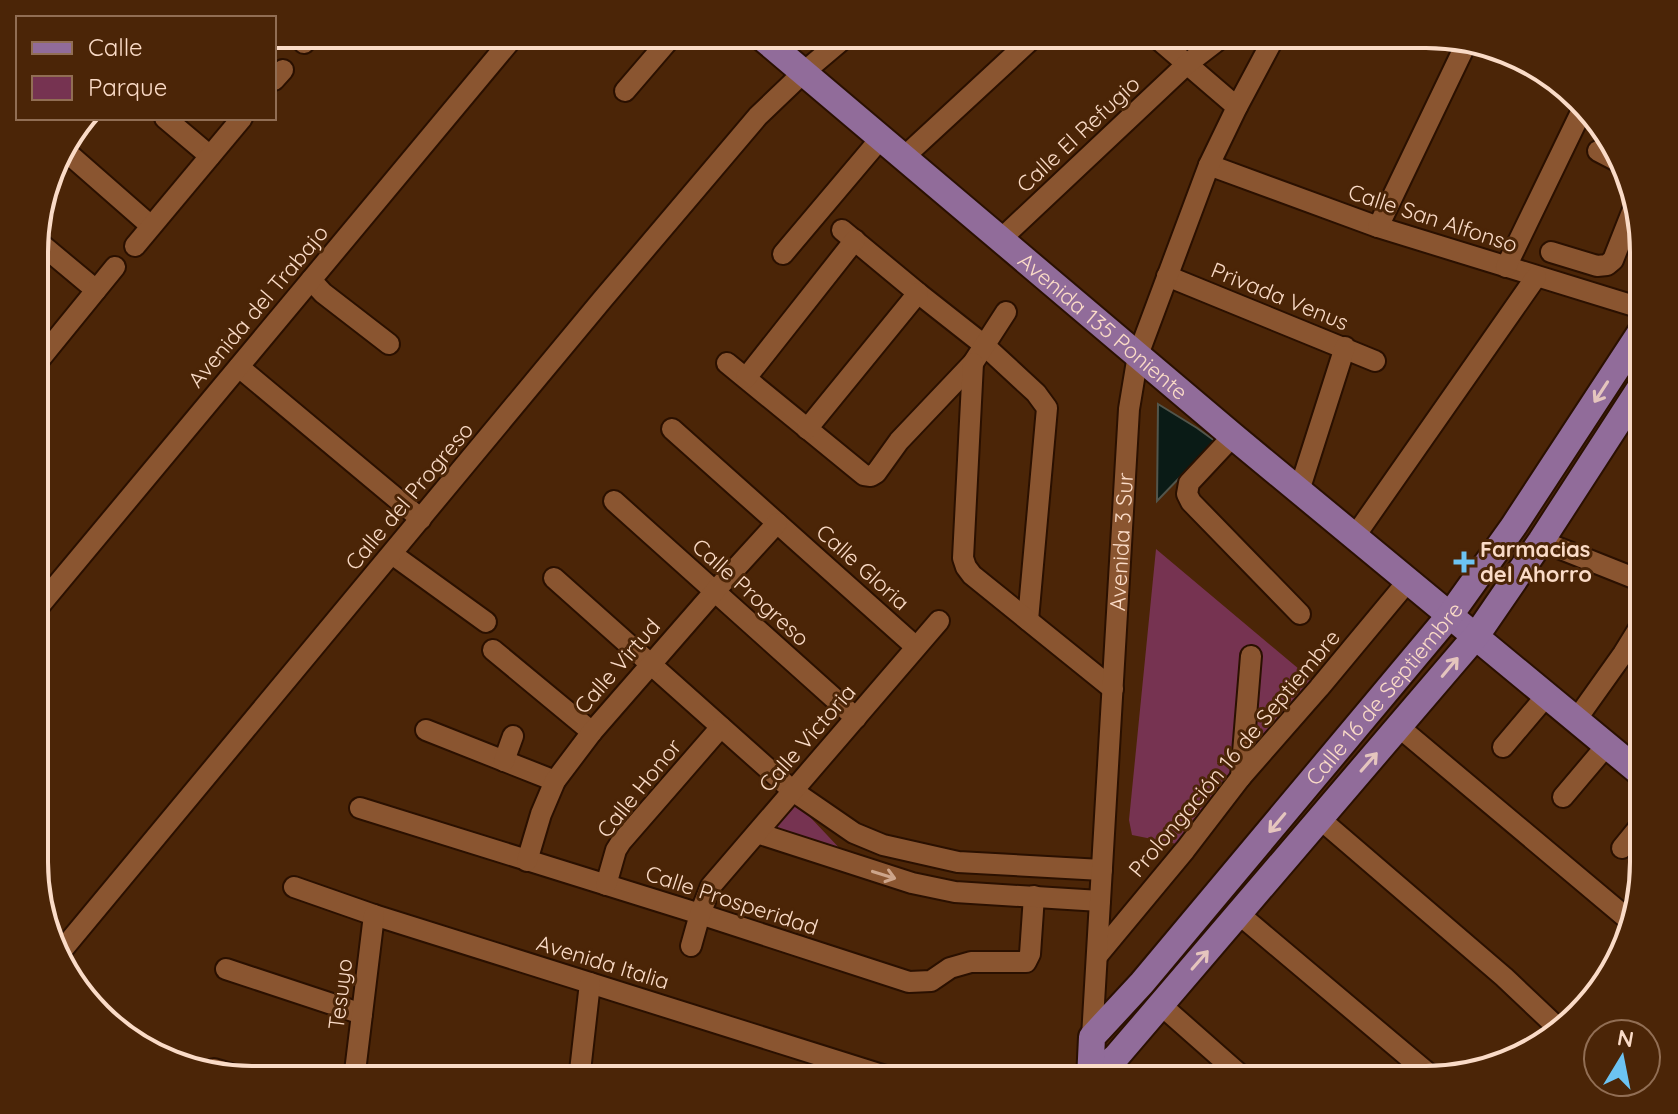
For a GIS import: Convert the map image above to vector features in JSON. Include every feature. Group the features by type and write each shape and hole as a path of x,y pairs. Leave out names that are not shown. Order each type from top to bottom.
{"main road":[{"name":"Avenida 135 Poniente","path":"775,48 1233,436 1630,764"},
{"name":"Calle 16 de Septiembre","path":"1092,1037 1142,983 1450,615 1513,527 1630,348"},
{"name":"Calle 16 de Septiembre","path":"1105,1066 1476,636 1630,404"},
{"name":"Avenida 3 Sur","path":"1091,1066 1092,1037"}],"street":[{"name":"Avenida del Trabajo","path":"48,596 504,48"},
{"path":"625,91 662,48"},
{"name":"Calle del Progreso","path":"66,945 758,116 832,48"},
{"path":"904,157 1022,48"},
{"path":"1168,48 1237,107"},
{"name":"Calle El Refugio","path":"1001,239 1208,48"},
{"name":"Avenida 3 Sur","path":"1092,1037 1129,409 1138,355 1209,165 1269,48"},
{"path":"1378,227 1462,52"},
{"path":"1506,267 1578,117"},
{"path":"167,120 210,156"},
{"path":"135,246 240,120"},
{"path":"783,254 881,138"},
{"path":"1598,151 1605,155"},
{"path":"72,157 151,226"},
{"name":"Calle San Alfonso","path":"1209,165 1378,227 1630,305"},
{"path":"1551,252 1597,266 1607,265 1629,232"},
{"path":"746,378 848,235 984,345 1036,393 1047,408 1028,620"},
{"path":"48,250 96,290"},
{"path":"48,349 115,267"},
{"name":"Privada Venus","path":"1167,276 1375,361"},
{"path":"1355,536 1536,277"},
{"path":"311,280 323,293 389,344"},
{"path":"807,429 918,293"},
{"path":"727,363 864,475 871,476 899,441 973,363 1006,312"},
{"path":"1299,491 1345,347"},
{"path":"973,363 963,558 966,567 1113,689"},
{"path":"239,367 421,519"},
{"name":"Calle Gloria","path":"672,429 916,647"},
{"path":"1233,436 1189,483 1187,494 1191,502 1300,614"},
{"name":"Calle Progreso","path":"614,501 856,718"},
{"name":"Calle Virtud","path":"527,861 555,781 650,664 777,523"},
{"path":"1541,541 1630,576"},
{"path":"392,554 486,622"},
{"path":"554,578 793,791 854,833 883,845 958,862 1102,870"},
{"name":"Prolongación 16 de Septiembre","path":"1097,956 1241,777 1408,581"},
{"name":"Calle Victoria","path":"700,914 711,886 939,621"},
{"path":"1576,720 1630,643"},
{"path":"493,650 592,732"},
{"path":"1241,777 1251,656"},
{"path":"1503,747 1547,695"},
{"name":"Calle Honor","path":"606,885 621,842 721,727"},
{"path":"1399,727 1623,915"},
{"path":"426,730 555,781"},
{"path":"504,761 513,736"},
{"path":"1563,797 1607,745"},
{"name":"Calle Prosperidad","path":"360,808 909,982 931,981 950,968 971,962 1026,962 1030,954 1034,896"},
{"path":"1320,819 1504,977 1552,1022"},
{"path":"757,833 912,883 955,892 1100,901"},
{"path":"845,863 854,833"},
{"path":"1622,848 1630,838"},
{"name":"Avenida Italia","path":"294,887 854,1066"},
{"path":"691,946 700,914"},
{"path":"1239,914 1419,1066"},
{"name":"Tesuyo","path":"356,1066 374,915"},
{"path":"226,969 362,1014"},
{"path":"582,1066 590,983"},
{"path":"1161,1005 1230,1066"}],"green space":[{"path":"1156,549 1318,685 1187,846 1132,835 1129,820"},
{"path":"794,800 844,853 770,825"}],"water":[{"path":"1158,404 1215,441 1157,501"}],"place":[{"name":"Farmacias del Ahorro","path":"1464,562"}]}
